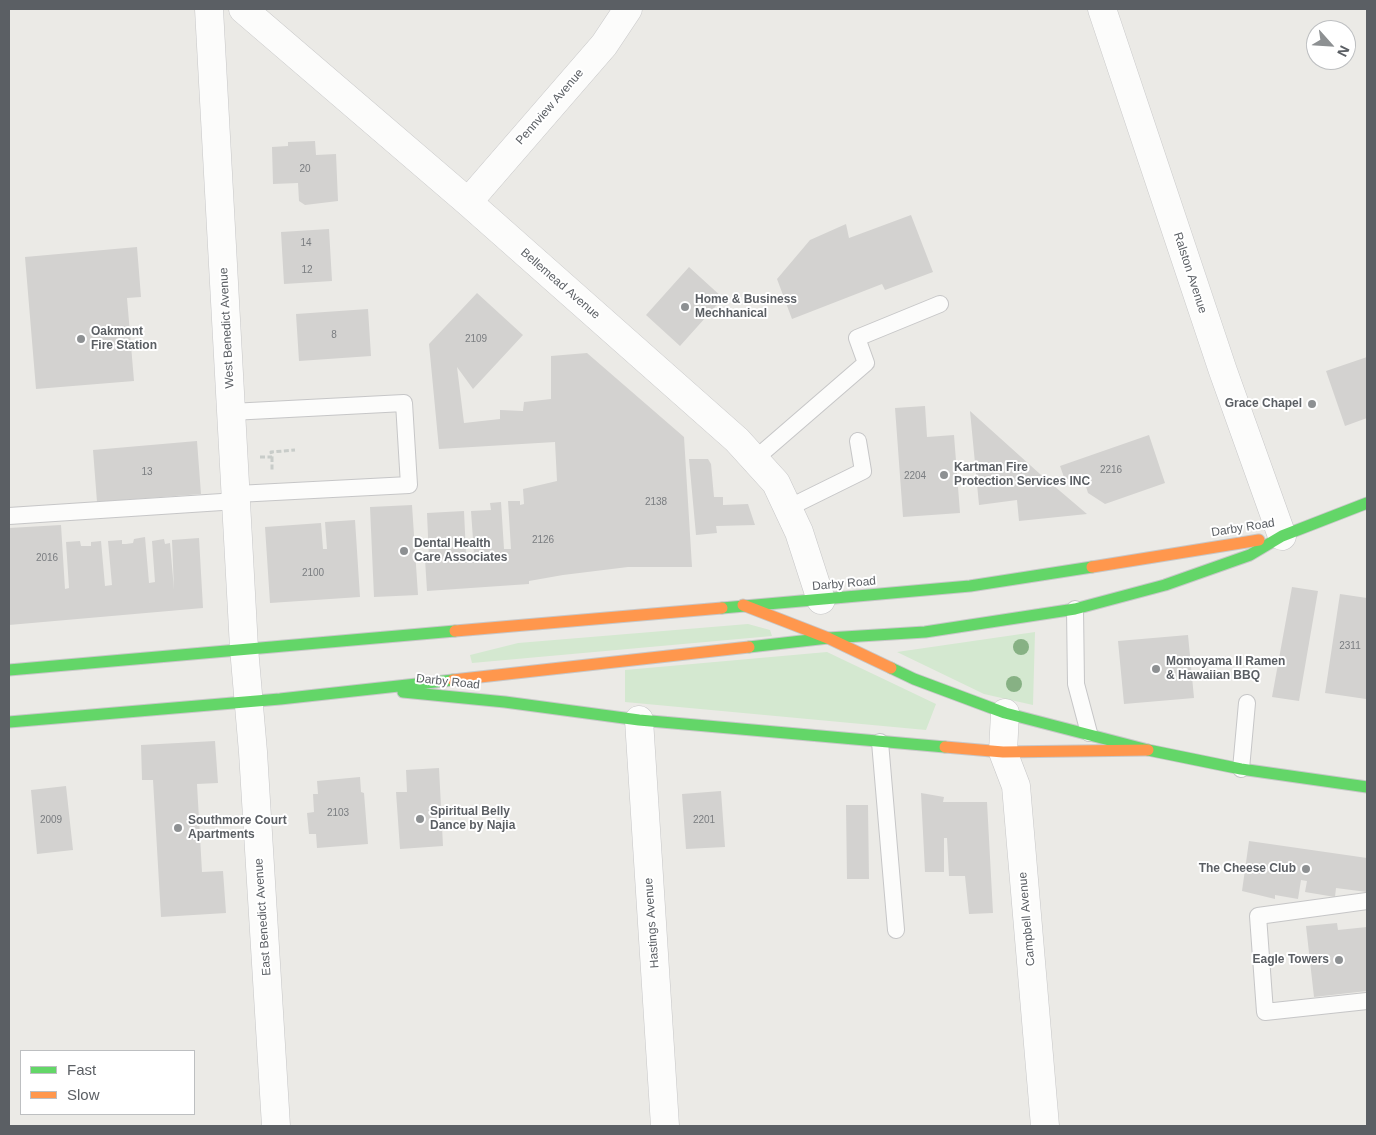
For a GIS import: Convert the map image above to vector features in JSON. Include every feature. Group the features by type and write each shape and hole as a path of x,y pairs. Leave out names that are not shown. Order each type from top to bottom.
{"main road":[{"path":"1282,536 1367,503"},
{"name":"Darby Road","path":"9,670 970,586 1282,536"},
{"name":"Darby Road","path":"9,722 249,701 828,638 925,632 1075,608 1165,585 1250,555 1282,536"},
{"name":"Darby Road","path":"743,605 828,638 914,679 1005,713 1089,733 1148,750 1241,769 1367,788"},
{"name":"Darby Road","path":"372,688 505,702 638,720 1003,752 1148,750"}],"street":[{"name":"West Benedict Avenue","path":"209,9 244,648"},
{"name":"Bellemead Avenue","path":"243,9 468,202 737,440 776,482 799,532 821,600"},
{"name":"Pennview Avenue","path":"468,202 604,45 628,9"},
{"name":"Ralston Avenue","path":"1102,9 1223,371 1282,536"},
{"name":"East Benedict Avenue","path":"244,648 276,1126"},
{"name":"Campbell Avenue","path":"1005,713 1003,752 1016,786 1045,1126"},
{"name":"Hastings Avenue","path":"638,720 665,1126"}],"lane":[{"path":"755,459 866,363 857,338 940,304"},
{"path":"9,516 408,485 404,403 231,412"},
{"path":"788,508 863,471 858,441"},
{"path":"1075,608 1076,684 1089,733"},
{"path":"1241,769 1248,703"},
{"path":"880,742 896,930"},
{"path":"1367,901 1258,916 1265,1012 1367,1000"}],"path":[{"path":"272,471 271,452 295,450"},
{"path":"235,459 272,457"}],"green space":[{"path":"748,624 770,630 772,636 472,663 470,655 518,643"},
{"path":"1035,632 1033,705 984,694 897,652"},
{"path":"827,652 936,704 926,730 625,702 625,670"}],"building":[{"path":"315,141 316,155 336,154 338,201 305,205 299,201 298,183 273,184 272,147 288,146 288,142"},
{"path":"911,215 933,272 885,290 882,284 792,319 777,279 810,240 846,224 849,238"},
{"path":"329,229 332,281 284,284 281,232"},
{"name":"Oakmont Fire Station","path":"137,247 141,297 127,298 134,381 36,389 25,257"},
{"name":"Home & Business Mechhanical","path":"689,267 723,298 680,346 646,315"},
{"path":"477,293 523,335 473,389 457,367 464,423 500,419 500,410 523,411 524,402 551,399 551,356 587,353 684,437 692,567 628,567 563,575 529,581 529,584 427,591 425,559 429,559 427,513 464,511 466,554 474,554 471,511 491,510 490,503 501,502 504,549 511,549 508,501 520,501 520,505 524,504 523,489 557,481 555,442 439,449 429,344"},
{"path":"368,309 371,356 299,361 296,314"},
{"path":"1367,357 1367,418 1345,426 1326,371"},
{"path":"925,406 927,437 954,435 960,513 903,517 895,408"},
{"path":"970,411 1087,514 1019,521 1017,500 979,505"},
{"path":"1149,435 1165,483 1105,504 1088,493 1082,474 1065,480 1060,466"},
{"path":"197,441 201,494 97,502 93,450"},
{"path":"689,459 708,459 711,464 714,497 723,497 723,505 748,504 755,525 716,526 717,533 696,535"},
{"path":"412,505 418,595 374,597 370,507"},
{"path":"355,520 360,597 270,603 265,527 321,523 323,549 327,549 325,522"},
{"path":"61,525 65,589 69,588 66,542 80,541 81,546 91,546 91,542 101,541 105,586 112,585 108,541 122,540 122,544 126,544 133,543 134,539 145,537 149,583 155,582 152,541 164,539 165,544 170,543 174,590 172,540 199,538 203,608 9,625 9,528"},
{"path":"1292,587 1318,591 1299,701 1272,697"},
{"path":"1340,594 1367,598 1366,699 1325,693"},
{"name":"Momoyama II Ramen & Hawaiian BBQ","path":"1188,635 1194,698 1124,704 1118,641"},
{"name":"Southmore Court Apartments","path":"215,741 218,783 197,784 202,872 223,871 226,913 161,917 153,780 142,780 141,745"},
{"name":"Spiritual Belly Dance by Najia","path":"439,768 443,846 400,849 396,792 407,792 406,770"},
{"path":"360,777 361,792 364,793 368,844 317,848 316,834 309,834 307,813 314,812 313,794 318,794 317,781"},
{"path":"66,786 73,850 37,854 31,790"},
{"path":"721,791 725,847 686,849 682,794"},
{"path":"921,793 944,797 943,802 987,802 993,913 969,914 965,876 949,876 947,838 944,838 944,872 925,872"},
{"path":"846,805 868,805 869,879 847,879"},
{"name":"The Cheese Club","path":"1249,841 1367,858 1367,892 1336,888 1335,897 1305,892 1307,881 1301,880 1298,899 1275,895 1275,899 1242,891"},
{"name":"Eagle Towers","path":"1337,923 1338,930 1367,927 1367,991 1314,997 1306,926"}],"traffic: fast":[{"path":"749,647 828,638 925,632 1075,609 1165,585 1250,555 1282,536 1367,503"},
{"path":"722,608 970,586 1092,567"},
{"path":"9,670 455,631"},
{"path":"891,668 914,679 1005,713 1148,750 1241,769 1367,787"},
{"path":"9,722 280,699 453,680"},
{"path":"403,692 505,702 639,720 945,747"}],"traffic: slow":[{"path":"1092,567 1259,540"},
{"path":"743,605 828,638 891,668"},
{"path":"455,631 722,608"},
{"path":"453,680 749,647"},
{"path":"945,747 1003,752 1148,750"}],"place":[{"name":"Home & Business Mechhanical","path":"685,307"},
{"name":"Oakmont Fire Station","path":"81,339"},
{"name":"Grace Chapel","path":"1312,404"},
{"name":"Kartman Fire Protection Services INC","path":"944,475"},
{"name":"Dental Health Care Associates","path":"404,551"},
{"name":"Momoyama II Ramen & Hawaiian BBQ","path":"1156,669"},
{"name":"Spiritual Belly Dance by Najia","path":"420,819"},
{"name":"Southmore Court Apartments","path":"178,828"},
{"name":"The Cheese Club","path":"1306,869"},
{"name":"Eagle Towers","path":"1339,960"}]}
